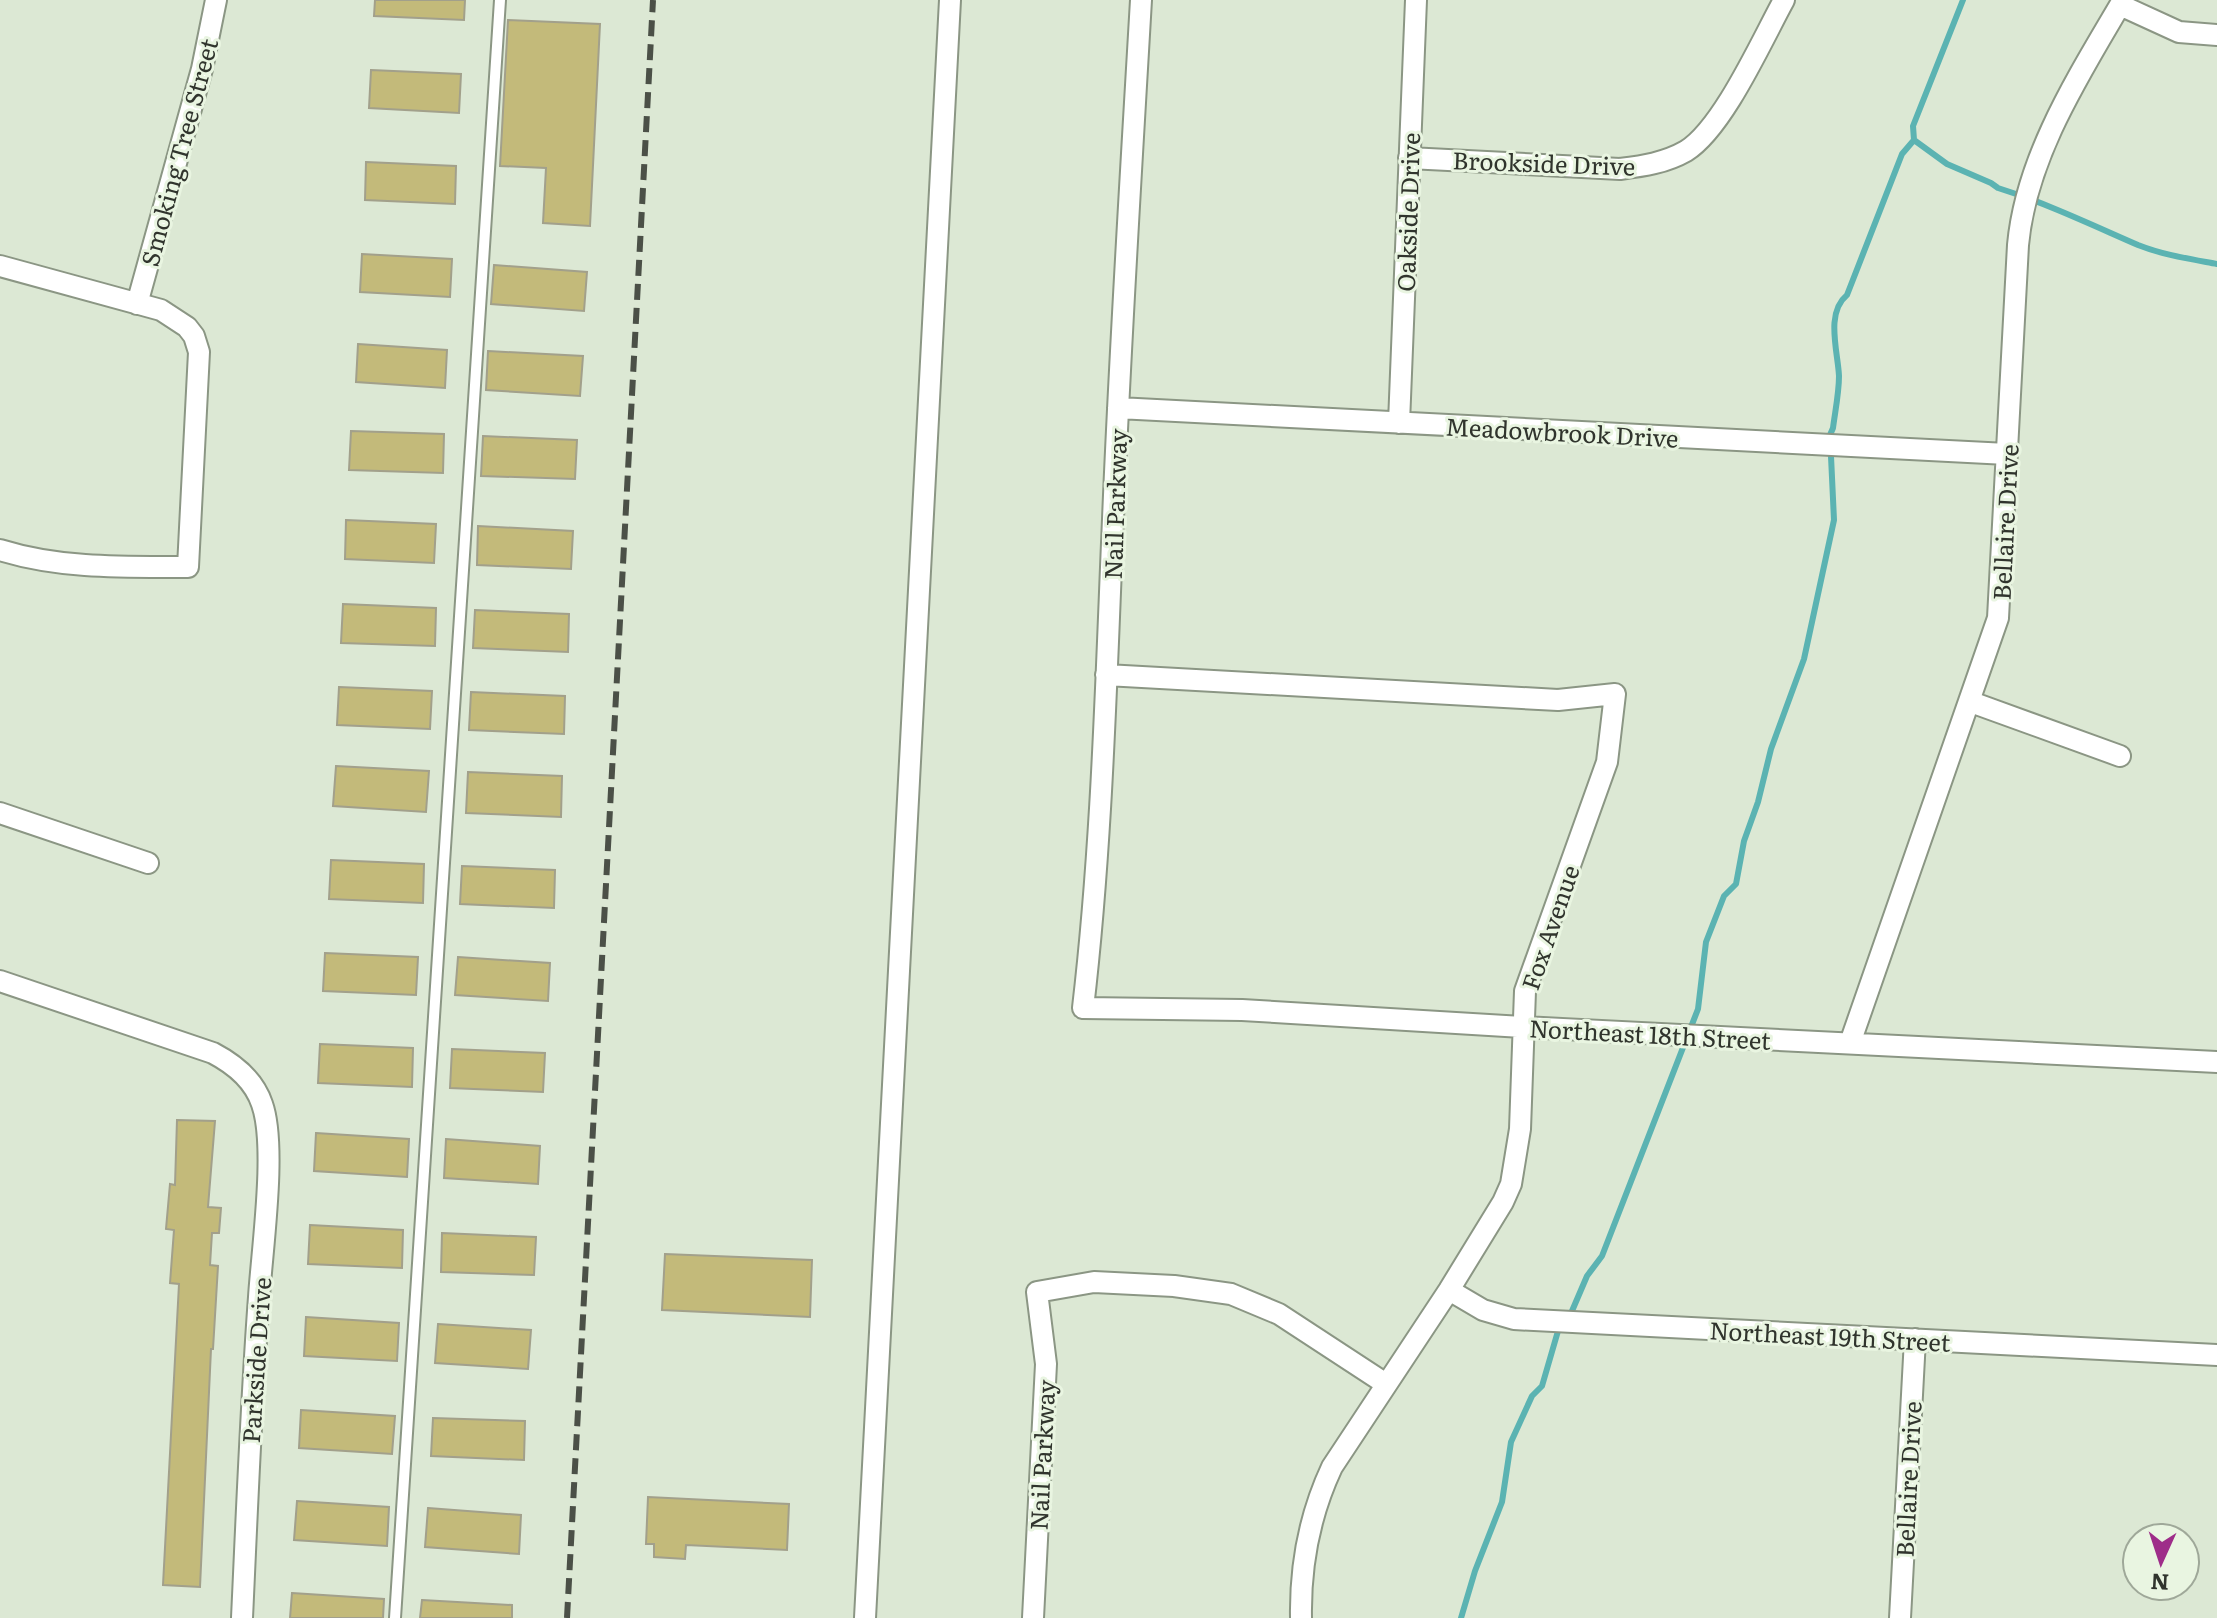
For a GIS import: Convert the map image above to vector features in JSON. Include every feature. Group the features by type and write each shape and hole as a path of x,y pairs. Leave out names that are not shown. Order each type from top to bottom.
{"street":[{"name":"Smoking Tree Street","path":"137,304 202,69 216,0"},
{"path":"865,1618 950,0"},
{"name":"Nail Parkway","path":"1083,1008 1089,957 1106,675 1141,0"},
{"name":"Oakside Drive","path":"1399,423 1416,0"},
{"name":"Brookside Drive","path":"1409,158 1620,169 1654,164 1670,158 1687,150 1714,126 1784,0"},
{"path":"2122,2 2179,32 2217,35"},
{"name":"Bellaire Drive","path":"1850,1043 1866,990 1971,702 2000,604 2019,229 2028,184 2051,132 2122,2"},
{"path":"0,266 161,310 176,318 194,336 199,352 188,567 75,565 0,550"},
{"name":"Meadowbrook Drive","path":"1118,408 2007,454"},
{"name":"Fox Avenue","path":"1106,675 1558,700 1615,694 1607,762 1525,991 1520,1129 1511,1184 1496,1215 1449,1290 1332,1467 1311,1519 1302,1568 1301,1618"},
{"path":"1971,702 2120,756"},
{"path":"0,813 148,863"},
{"name":"Parkside Drive","path":"0,981 213,1053 240,1071 262,1102 267,1130 267,1174 250,1421 242,1618"},
{"name":"Northeast 18th Street","path":"1083,1008 1242,1010 2211,1062"},
{"name":"Nail Parkway","path":"1033,1618 1046,1364 1037,1292 1094,1282 1174,1286 1231,1294 1279,1314 1386,1384"},
{"name":"Northeast 19th Street","path":"1449,1290 1499,1317 2217,1355"},
{"name":"Bellaire Drive","path":"1900,1618 1915,1339"}],"lane":[{"path":"395,1618 500,0"}],"building":[{"path":"375,0 465,0 464,20 374,16"},
{"path":"508,20 600,24 590,226 543,223 546,168 500,166"},
{"path":"371,70 461,74 459,113 369,108"},
{"path":"366,162 456,166 455,204 365,200"},
{"path":"362,254 452,259 450,297 360,292"},
{"path":"494,265 587,272 584,311 491,304"},
{"path":"358,344 447,350 445,388 356,382"},
{"path":"488,351 583,356 580,396 486,390"},
{"path":"351,431 444,434 443,473 349,470"},
{"path":"483,436 577,440 575,479 481,476"},
{"path":"346,520 436,524 434,563 345,559"},
{"path":"478,526 573,531 571,569 477,565"},
{"path":"343,604 436,608 435,646 341,643"},
{"path":"475,610 569,614 568,652 473,648"},
{"path":"339,687 432,691 430,729 337,725"},
{"path":"471,692 565,696 564,734 469,730"},
{"path":"336,766 429,771 426,812 333,806"},
{"path":"468,772 562,776 561,817 466,813"},
{"path":"331,860 424,864 423,903 329,899"},
{"path":"462,866 555,870 554,908 460,904"},
{"path":"325,953 418,957 416,995 323,991"},
{"path":"458,957 550,963 548,1001 455,995"},
{"path":"320,1044 413,1048 412,1087 318,1083"},
{"path":"452,1049 545,1053 543,1092 450,1088"},
{"path":"177,1120 215,1121 208,1207 221,1208 219,1233 212,1233 210,1265 218,1266 200,1587 163,1585 179,1284 170,1283 174,1230 166,1229 170,1184 175,1185"},
{"path":"316,1133 409,1139 407,1177 314,1171"},
{"path":"446,1139 540,1146 538,1184 444,1178"},
{"path":"310,1225 403,1230 402,1268 308,1264"},
{"path":"442,1233 536,1237 534,1275 441,1272"},
{"path":"665,1254 812,1260 810,1317 662,1310"},
{"path":"306,1317 399,1323 397,1361 304,1356"},
{"path":"438,1324 531,1330 528,1369 435,1363"},
{"path":"301,1410 395,1416 392,1454 299,1448"},
{"path":"433,1418 525,1421 524,1460 431,1456"},
{"path":"648,1497 789,1504 787,1550 686,1545 685,1559 654,1557 654,1544 646,1544"},
{"path":"297,1501 389,1507 387,1546 294,1540"},
{"path":"428,1508 521,1515 519,1554 425,1547"},
{"path":"292,1593 384,1599 383,1618 290,1618"},
{"path":"422,1600 512,1605 512,1618 420,1618"}],"waterway":[{"path":"1569,1318 1587,1276 1602,1256 1698,1009 1706,942 1724,896 1736,884 1744,841 1758,802 1771,749 1804,659 1834,520 1830,435 1839,382 1834,333 1836,312 1847,295 1902,154 1914,140 1913,126 1963,0"},
{"path":"1914,140 1947,164 1998,188 2147,248 2217,264"},
{"path":"1461,1618 1475,1571 1502,1502 1511,1442 1532,1396 1542,1386 1558,1331 1562,1327"}],"railway":[{"path":"567,1618 653,0"}]}
